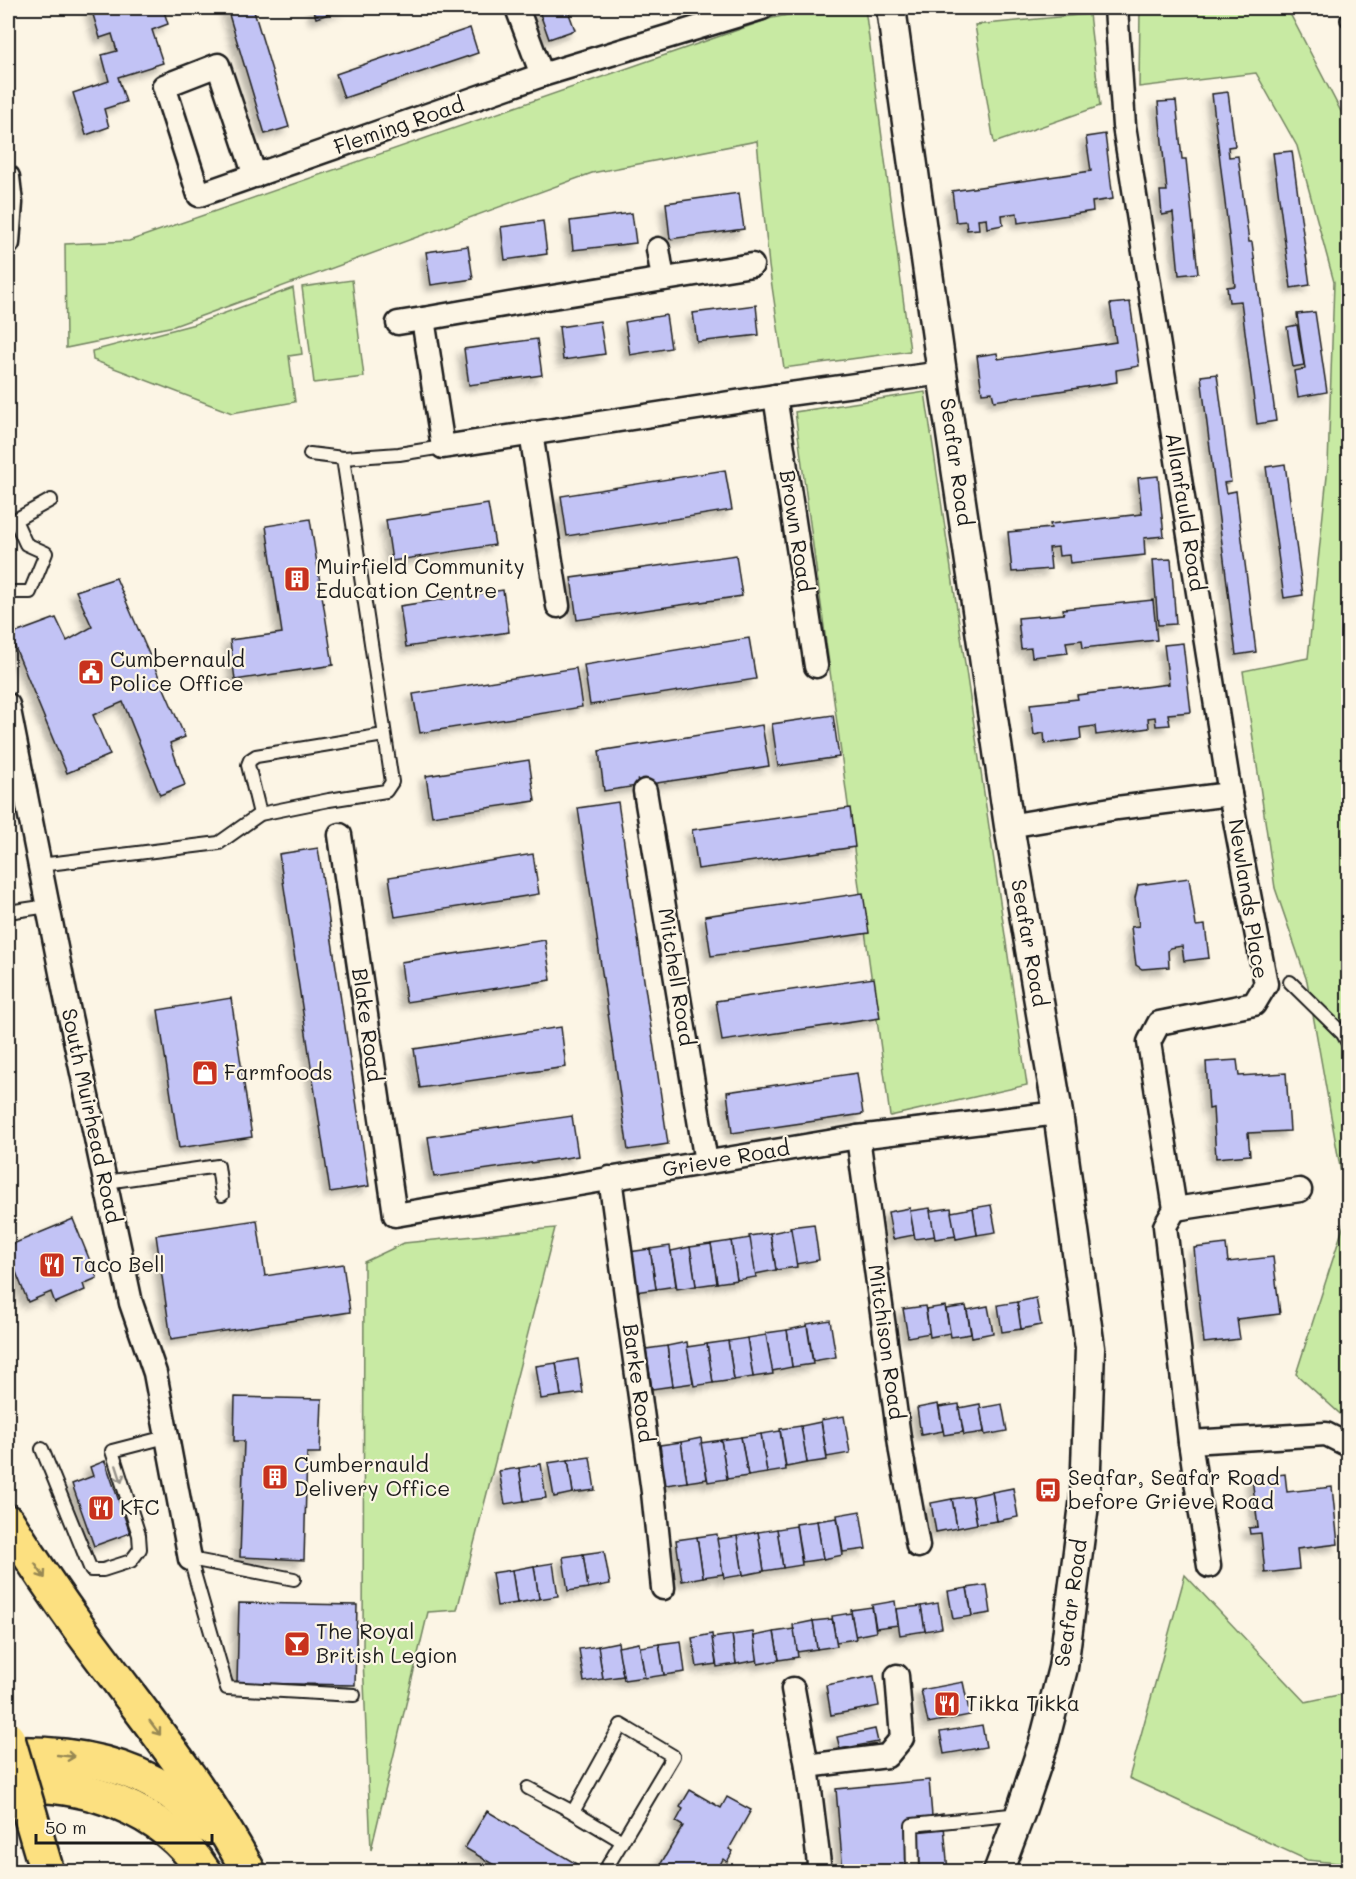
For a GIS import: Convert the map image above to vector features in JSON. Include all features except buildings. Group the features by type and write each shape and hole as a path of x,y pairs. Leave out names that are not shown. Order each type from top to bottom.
{"main road":[{"path":"8,1522 81,1631 179,1761 226,1830 247,1872"},
{"path":"8,1739 47,1872"},
{"path":"8,1754 39,1753 75,1756 100,1762 147,1779 169,1792 213,1829 247,1872"},
{"path":"8,1782 30,1872"},
{"path":"8,1787 66,1786 128,1806 184,1847 204,1872"}],"street":[{"path":"517,8 542,75"},
{"name":"Fleming Road","path":"255,176 218,65 164,86 199,195 255,176 542,75 762,8"},
{"name":"Seafar Road","path":"891,8 942,373 1010,826 1058,1113 1090,1348 1085,1497 1063,1668 1044,1743 998,1872"},
{"name":"Allanfauld Road","path":"1116,8 1124,126 1230,794"},
{"path":"8,177 11,203 8,243"},
{"path":"658,249 663,279"},
{"path":"399,323 752,265"},
{"path":"423,320 443,447 942,373"},
{"name":"Brown Road","path":"775,396 816,666"},
{"path":"531,433 558,606"},
{"name":"South Muirhead Road","path":"8,706 131,1303 155,1373 190,1559"},
{"name":"Mitchell Road","path":"645,791 706,1162"},
{"path":"1010,826 1117,808 1230,794"},
{"name":"Newlands Place","path":"1209,1566 1190,1442 1165,1226 1175,1209 1149,1042 1159,1023 1254,1004 1266,984 1230,794"},
{"name":"Blake Road","path":"340,836 395,1215"},
{"name":"Grieve Road","path":"395,1215 858,1137 1058,1113"},
{"name":"Mitchison Road","path":"858,1137 901,1452 918,1546"},
{"name":"Barke Road","path":"610,1178 653,1492 663,1588"},
{"path":"1175,1209 1300,1190"},
{"path":"1190,1442 1326,1434 1348,1444"},
{"path":"807,1766 887,1756 902,1738 897,1676"},
{"path":"793,1689 807,1766 820,1872"}],"lane":[{"path":"310,454 343,458 399,454 443,447"},
{"path":"40,865 219,843 260,814 386,791 392,782 343,458"},
{"path":"8,592 30,592 46,553 26,544 15,520 51,500"},
{"path":"260,814 248,765 250,760 256,756 384,735"},
{"path":"8,912 48,906"},
{"path":"1290,982 1343,1034 1348,1043"},
{"path":"106,1182 218,1166 222,1195"},
{"path":"42,1449 91,1570 103,1570 131,1561 140,1550 139,1535 112,1451 166,1437"},
{"path":"294,1579 190,1559 227,1688 354,1695"},
{"path":"573,1812 621,1725 673,1756 604,1872"},
{"path":"528,1788 622,1841"},
{"path":"913,1872 912,1825 1020,1814"}],"green space":[{"path":"824,8 865,8 910,351 784,368 769,266 757,141 592,173 174,326 66,348 65,244 129,241 772,18"},
{"path":"1140,8 1287,8 1348,125 1348,1212 1307,981 1275,888 1243,671 1308,658 1328,466 1334,282 1297,146 1256,73 1139,87"},
{"path":"1089,14 1100,106 994,143 975,25"},
{"path":"352,280 364,377 314,383 302,287"},
{"path":"293,288 302,354 289,356 295,402 232,413 93,360 92,351 195,324"},
{"path":"925,392 1027,1085 890,1116 795,412"},
{"path":"1348,1212 1348,1421 1296,1374"},
{"path":"555,1228 457,1610 428,1612 371,1850 363,1658 364,1262 404,1243"},
{"path":"1185,1575 1305,1702 1348,1693 1348,1864 1307,1860 1129,1778"}],"place":[{"name":"Muirfield Community Education Centre","path":"297,579"},
{"name":"Cumbernauld Police Office","path":"91,672"},
{"name":"Farmfoods","path":"205,1073"},
{"name":"Taco Bell","path":"52,1265"},
{"name":"Cumbernauld Delivery Office","path":"275,1477"},
{"name":"Seafar, Seafar Road before Grieve Road","path":"1048,1490"},
{"name":"KFC","path":"101,1508"},
{"name":"The Royal British Legion","path":"297,1644"},
{"name":"Tikka Tikka","path":"947,1704"}]}
